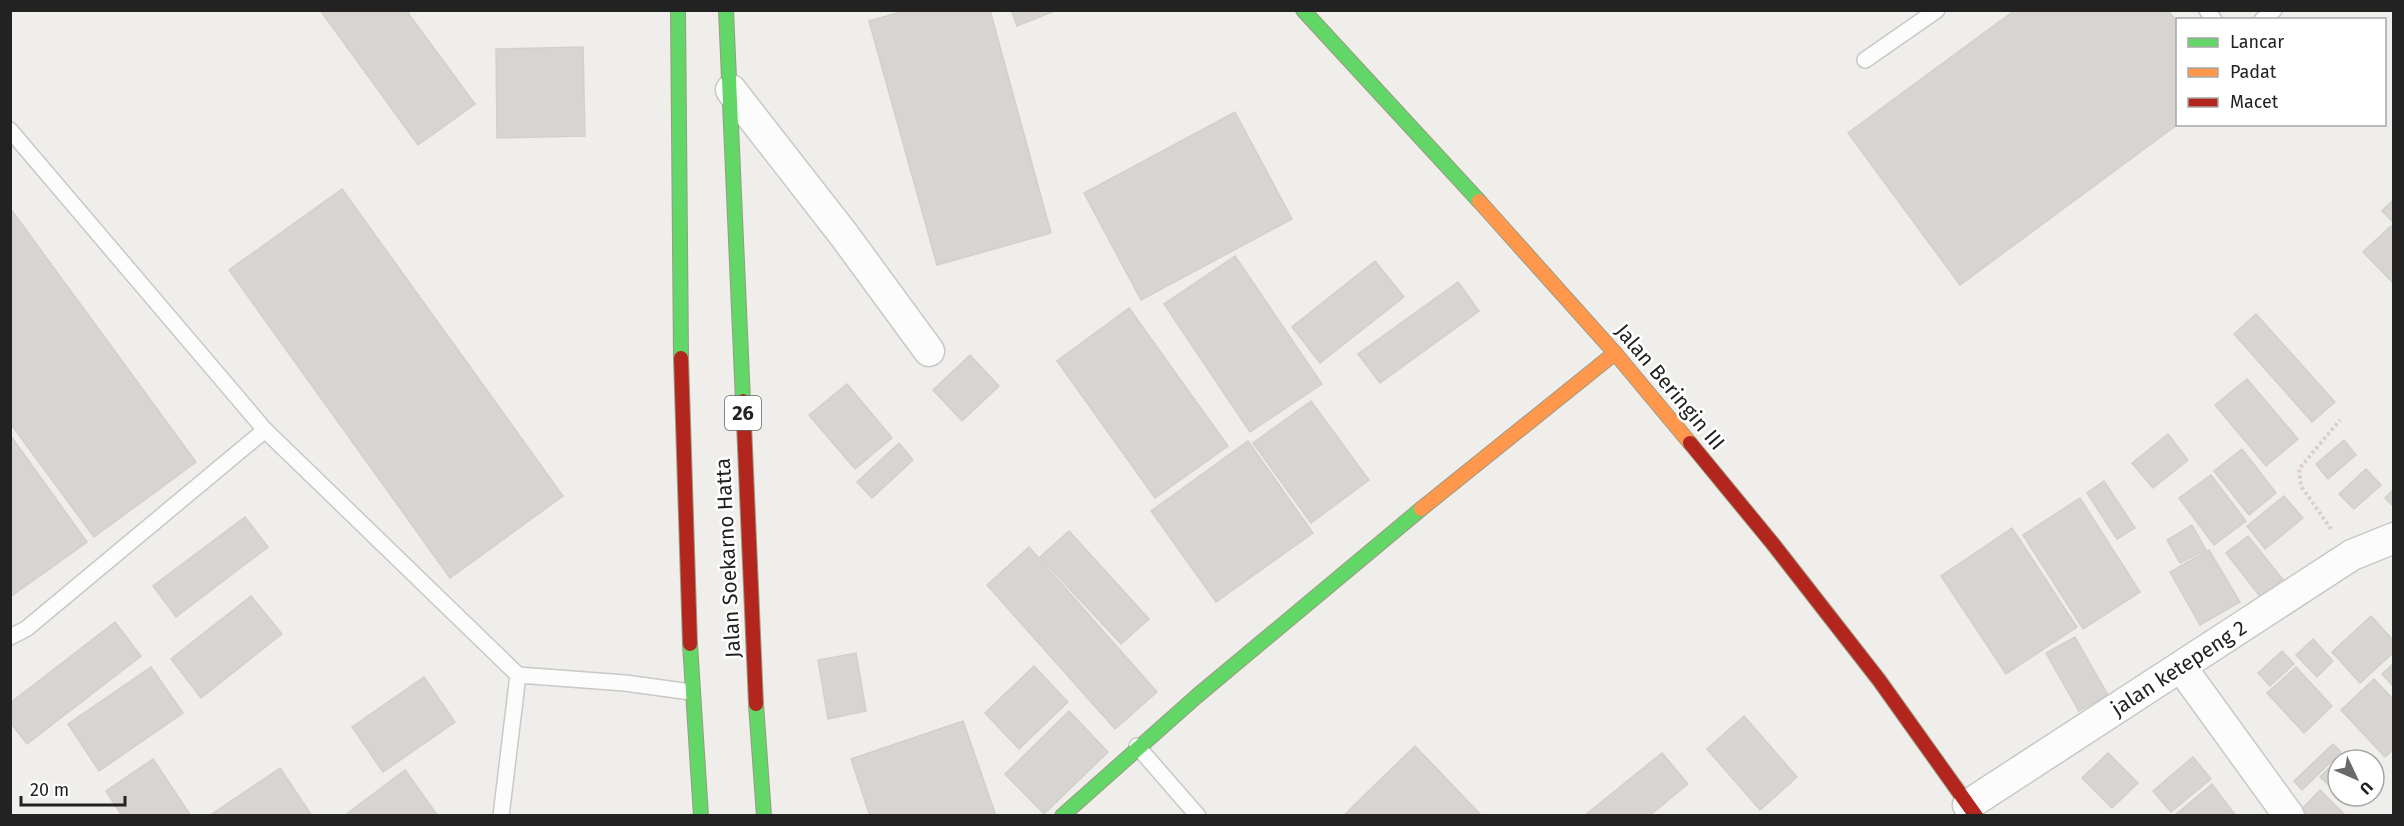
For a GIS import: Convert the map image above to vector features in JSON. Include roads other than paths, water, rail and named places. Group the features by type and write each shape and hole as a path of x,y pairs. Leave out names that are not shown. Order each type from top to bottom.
{"main road":[{"name":"Jalan Soekarno Hatta","path":"678,10 682,316 691,692 701,816"},
{"name":"Jalan Soekarno Hatta","path":"726,10 755,692 764,816"},
{"name":"Jalan Beringin III","path":"1303,10 1451,170 1615,353 1802,580 1879,680 1972,810"},
{"path":"1062,816 1137,746 1355,564 1615,353"}],"street":[{"path":"731,90 844,235 929,351"},
{"name":"jalan ketepeng 2","path":"1972,810 2181,667 2379,549"},
{"path":"2181,667 2289,816"}],"lane":[{"path":"1865,60 1937,10"},
{"path":"10,130 265,430 518,675 625,682 691,692"},
{"path":"10,637 26,629 265,430"},
{"path":"501,816 518,675"},
{"path":"1137,746 1198,816"}]}
